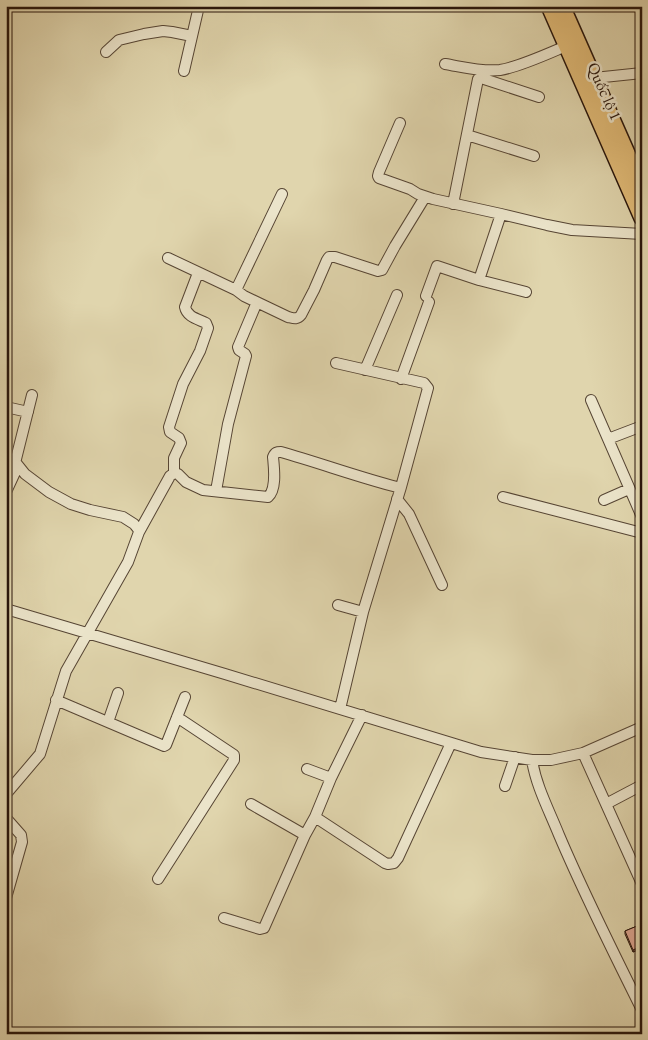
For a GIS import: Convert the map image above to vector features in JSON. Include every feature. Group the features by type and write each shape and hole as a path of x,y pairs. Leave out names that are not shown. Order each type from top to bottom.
{"highway":[{"name":"Quốc lộ 1","path":"549,6 642,218"},
{"name":"Quốc lộ 1","path":"562,6 642,187"}],"street":[{"path":"184,71 199,6"},
{"path":"106,52 119,40 144,34 163,31 192,36"},
{"path":"445,64 467,68 500,70 566,46"},
{"path":"594,78 642,73"},
{"path":"453,204 478,79 481,78 539,97"},
{"path":"400,123 378,177 425,197 547,225 572,230 642,234"},
{"path":"468,135 534,156"},
{"path":"236,290 282,194"},
{"path":"168,258 295,319 298,318 308,303 329,257 335,257 378,271 382,270 394,246 425,197"},
{"path":"479,280 501,214"},
{"path":"401,379 437,266 479,280 526,292"},
{"path":"6,794 40,754 66,671 128,562 138,532 170,476 174,473 174,458 181,443 180,438 170,432 169,426 184,384 207,331 206,323 189,314 185,307 198,273"},
{"path":"365,370 397,295"},
{"path":"216,491 228,424 246,356 239,350 239,345 257,302"},
{"path":"336,364 424,383 428,388 364,612 340,709"},
{"path":"6,492 32,395"},
{"path":"591,400 642,517"},
{"path":"6,407 28,412"},
{"path":"608,439 642,426"},
{"path":"174,473 178,474 186,482 200,488 268,497 273,492 274,487 273,457 275,453 281,452 373,481 397,487 400,486"},
{"path":"13,463 49,492 71,504 123,517 134,524 138,532"},
{"path":"604,500 629,489"},
{"path":"503,497 642,533"},
{"path":"397,498 409,514 442,585"},
{"path":"338,605 364,612"},
{"path":"6,609 481,752 532,760 550,760 583,753 642,727"},
{"path":"108,722 118,692"},
{"path":"56,700 164,746 184,697"},
{"path":"224,918 260,929 264,928 331,778 362,716"},
{"path":"158,879 229,768 234,757 234,755 177,717"},
{"path":"315,817 385,863 394,863 451,743"},
{"path":"583,753 642,884"},
{"path":"505,786 515,757"},
{"path":"532,760 535,777 564,846 603,934 642,1010"},
{"path":"307,770 331,778"},
{"path":"606,804 642,785"},
{"path":"251,804 305,835"},
{"path":"6,818 21,835 22,842 6,898"}],"building":[{"path":"642,924 642,946 633,950 625,931"}]}
